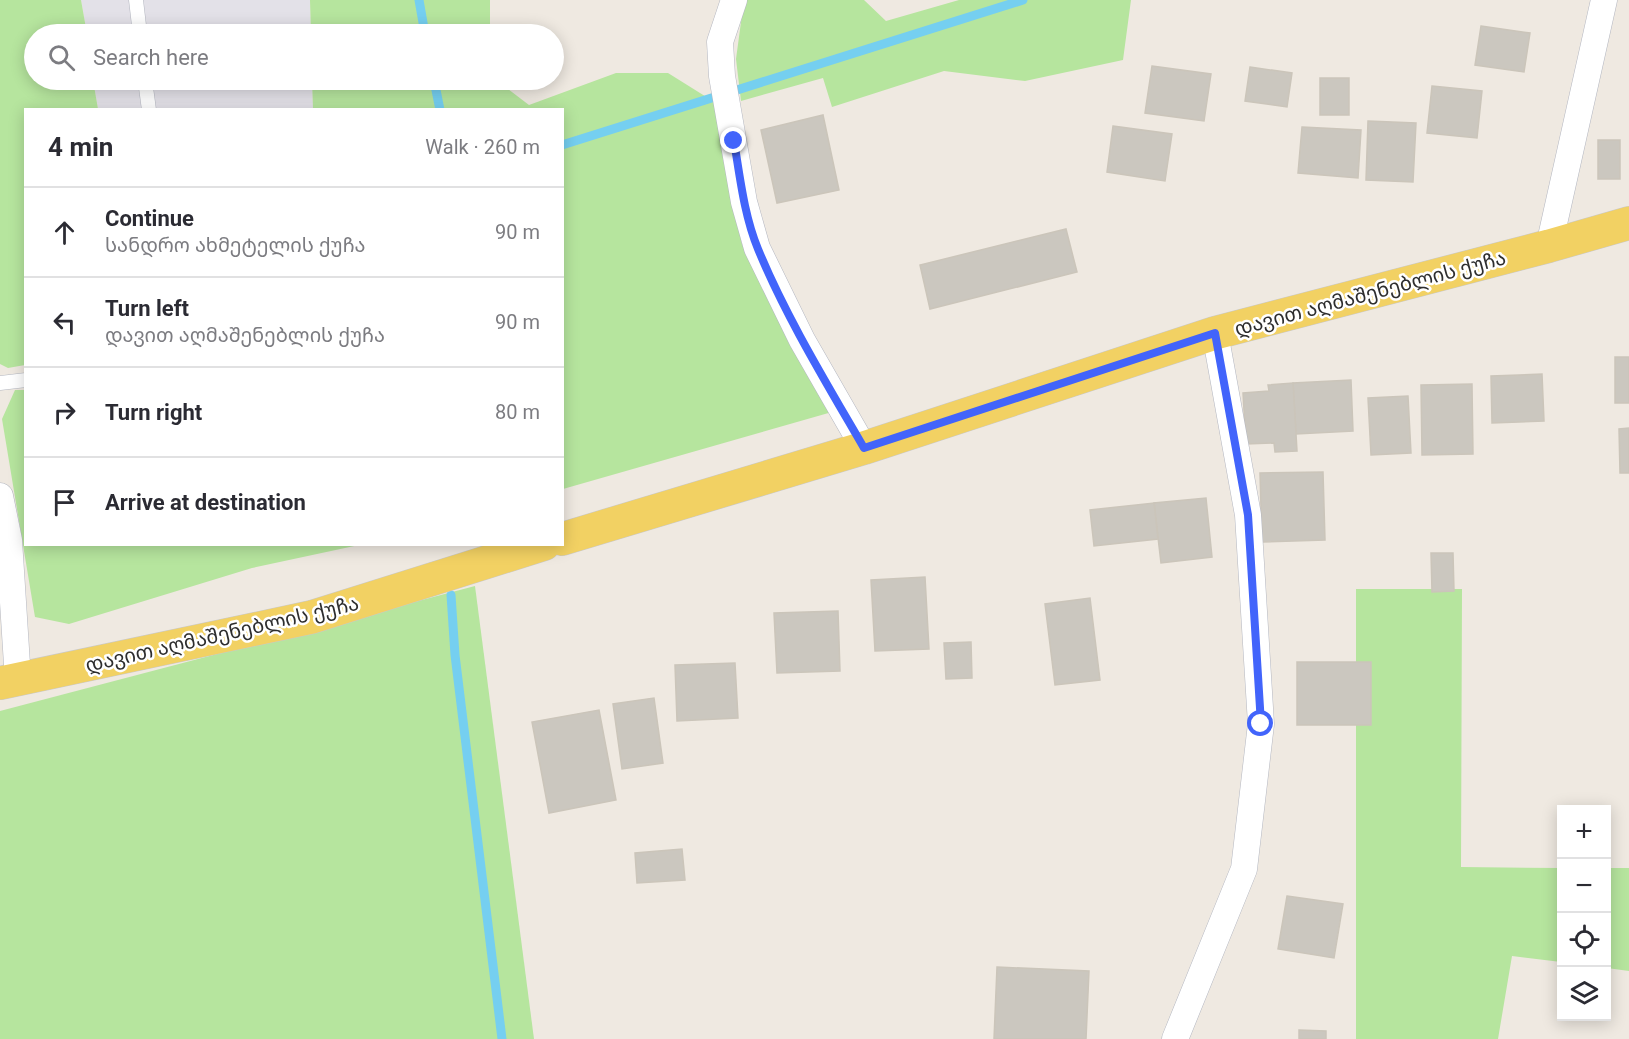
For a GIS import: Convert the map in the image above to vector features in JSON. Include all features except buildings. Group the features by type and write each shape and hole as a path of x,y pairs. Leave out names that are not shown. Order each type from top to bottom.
{"main road":[{"name":"დავით აღმაშენებლის ქუჩა","path":"564,538 864,448 1215,333 1629,223"},
{"name":"დავით აღმაშენებლის ქუჩა","path":"9,681 312,617 538,546"}],"street":[{"path":"734,0 720,42 722,76 744,202 757,248 802,340 864,448"},
{"path":"1549,246 1604,0"},
{"path":"1175,1039 1244,869 1261,724 1248,515 1215,333"},
{"path":"0,496 9,540 9,681"}],"lane":[{"path":"136,0 139,24"},
{"path":"146,90 149,108"},
{"path":"0,383 24,380"}],"shaded area":[{"path":"81,0 310,0 311,24 85,24"},
{"path":"95,90 312,90 313,108 98,108"}],"green space":[{"path":"0,0 81,0 85,24 24,24 24,90 95,90 98,108 24,108 24,365 8,368 0,364"},
{"path":"310,0 490,0 490,24 311,24"},
{"path":"744,0 864,0 886,21 959,0 1131,0 1123,60 1025,81 944,71 832,107 823,78 741,101 736,59"},
{"path":"616,73 668,73 708,98 718,100 719,123 742,244 832,412 564,489 564,108 313,108 312,90 509,90 529,105"},
{"path":"15,390 24,390 24,546 354,546 252,568 69,624 35,617 2,419"},
{"path":"475,586 534,1039 0,1039 0,711"},
{"path":"1356,589 1462,589 1461,867 1557,868 1557,962 1512,956 1498,1039 1356,1039"},
{"path":"1611,868 1629,868 1629,971 1611,969"}],"waterway":[{"path":"419,0 423,24"},
{"path":"564,144 1023,0"},
{"path":"436,90 440,108"},
{"path":"451,595 455,655 502,1039"}],"route":[{"path":"734,141 744,202 757,248 802,340 864,448 1215,333 1248,515 1261,724"}]}
